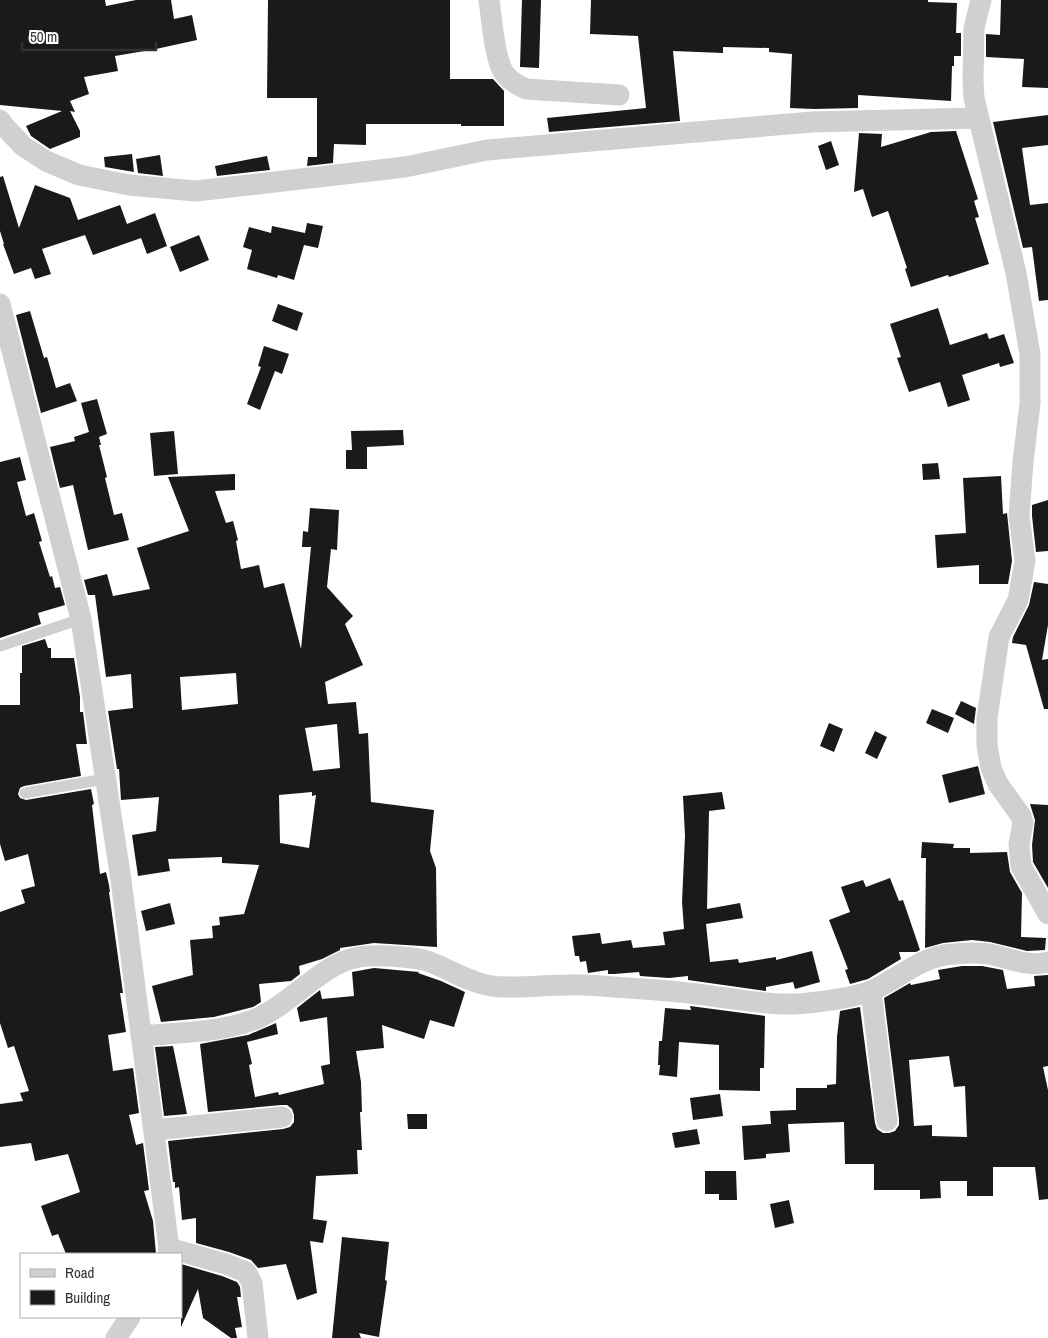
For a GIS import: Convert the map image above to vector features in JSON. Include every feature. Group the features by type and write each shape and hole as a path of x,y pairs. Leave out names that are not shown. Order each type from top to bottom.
{"street":[{"path":"489,0 498,61 504,73 514,84 526,89 619,95"},
{"path":"981,0 974,28 973,80 978,118 1016,272 1030,354 1030,403 1019,516 1025,561 1018,600 999,637 987,718 987,745 991,768 998,784 1021,816 1023,824 1019,844 1021,866 1048,914"},
{"path":"2,125 23,146 46,161 80,175 129,185 196,191 405,167 487,150 812,122 978,118"},
{"path":"0,304 80,618 121,880 169,1251"},
{"path":"142,1036 232,1027 256,1019 268,1013 324,972 343,962 368,956 427,960 475,983 495,986 572,985 632,988 716,996 767,1004 794,1004 871,991 922,963 946,955 972,952 990,954 1029,964 1048,962"},
{"path":"871,991 887,1121"},
{"path":"154,1130 282,1116"},
{"path":"182,1254 238,1268 246,1272 252,1283 258,1338"},
{"path":"116,1338 129,1318"}],"lane":[{"path":"0,646 80,618"},
{"path":"25,793 105,779"}],"building":[{"path":"0,0 105,0 106,6 136,0 171,0 174,19 192,15 197,40 115,56 118,71 84,77 89,94 70,101 75,112 70,111 80,131 80,137 50,149 31,136 26,126 62,111 0,105"},
{"path":"268,0 450,0 450,79 493,79 504,91 504,126 366,124 366,145 334,144 333,163 307,166 308,157 317,157 317,98 267,98"},
{"path":"522,0 541,0 539,68 520,67"},
{"path":"591,0 928,0 928,2 957,3 956,33 961,33 961,56 954,56 951,101 858,95 858,108 814,109 790,108 792,54 769,52 769,48 723,47 723,53 673,51 680,121 549,132 547,118 646,108 638,36 590,34"},
{"path":"1001,0 1048,0 1048,88 1022,87 1024,59 986,57 986,34 1000,35"},
{"path":"1048,115 1048,145 1022,148 1030,205 1048,203 1048,300 1039,301 1032,247 1023,248 993,122"},
{"path":"956,131 978,199 974,201 979,217 975,218 989,264 911,287 905,269 907,268 888,211 872,217 863,189 854,192 859,133 882,134 881,147 931,132"},
{"path":"831,141 839,165 826,170 818,146"},
{"path":"132,154 134,172 105,167 104,157"},
{"path":"160,155 163,176 138,173 136,159"},
{"path":"267,156 270,170 217,176 215,166"},
{"path":"3,176 19,228 35,185 70,198 78,220 120,205 127,224 155,213 167,246 147,254 141,238 93,255 85,235 42,249 51,274 35,279 31,268 14,274 0,231 0,177"},
{"path":"307,223 323,226 318,248 304,245 294,280 278,275 277,278 247,269 252,250 243,247 249,227 271,233 272,226 305,233"},
{"path":"199,235 209,260 180,272 170,247"},
{"path":"278,304 303,313 297,331 272,321"},
{"path":"938,308 950,345 987,333 989,339 1004,334 1014,363 1000,367 999,363 962,375 970,400 948,407 940,382 909,392 897,358 901,357 890,324"},
{"path":"30,311 44,358 47,357 56,388 70,383 77,401 41,413 16,315"},
{"path":"264,346 289,354 282,374 275,371 260,410 247,404 261,367 258,366"},
{"path":"97,399 107,434 99,437 101,445 99,445 107,477 105,478 114,515 122,513 129,540 88,550 73,485 60,488 50,447 75,441 74,437 89,432 81,403"},
{"path":"403,430 404,445 367,447 367,469 346,469 346,450 352,450 351,431"},
{"path":"174,431 178,474 154,476 150,433"},
{"path":"20,457 26,480 17,482 26,516 34,513 42,541 39,542 50,577 52,576 55,588 60,587 65,605 38,613 41,624 0,638 0,462"},
{"path":"938,463 940,479 923,480 922,464"},
{"path":"235,474 235,490 215,491 226,523 233,521 238,540 236,541 241,569 259,565 264,588 284,583 301,649 311,547 302,547 303,531 308,532 310,508 339,510 337,550 331,549 327,587 353,616 345,624 363,665 325,682 328,704 356,702 359,734 368,733 371,802 434,810 430,851 436,868 437,947 374,943 340,948 340,950 322,959 299,966 300,974 291,981 259,984 261,1002 253,1007 214,1017 161,1022 152,986 193,975 190,940 213,938 212,926 220,925 219,917 244,914 259,865 222,863 222,857 168,859 170,871 138,876 132,835 156,831 159,797 121,800 119,769 117,769 108,711 133,708 131,674 106,677 95,595 88,595 84,580 107,574 113,596 150,589 137,548 189,531 168,477","holes":["236,673 238,704 182,710 180,677","337,724 340,768 313,771 305,728","312,792 312,796 316,795 309,848 280,843 279,795"]},
{"path":"1001,476 1003,514 1007,513 1012,561 1008,584 979,584 979,565 937,568 935,535 966,533 963,478"},
{"path":"1048,500 1048,551 1036,552 1032,505"},
{"path":"1034,582 1048,584 1048,625 1042,660 1048,659 1048,709 1044,709 1026,645 1012,643 1013,637 1029,605"},
{"path":"45,639 48,648 51,648 51,658 74,658 80,697 80,712 83,712 87,744 76,744 81,776 24,786 20,788 18,794 20,798 26,800 91,789 100,874 106,872 109,885 123,993 120,993 126,1032 108,1035 113,1071 133,1068 139,1113 129,1115 136,1145 143,1143 149,1190 144,1191 153,1221 156,1253 66,1253 58,1234 52,1236 41,1206 80,1192 68,1154 35,1161 31,1143 0,1147 0,1104 23,1101 20,1093 29,1091 14,1046 8,1048 0,1023 0,912 25,903 21,890 35,886 28,854 5,861 0,844 0,705 20,705 22,646"},
{"path":"961,701 976,708 974,724 955,714"},
{"path":"932,709 954,718 948,733 926,723"},
{"path":"829,723 843,729 834,752 820,746"},
{"path":"875,731 887,737 877,759 865,753"},
{"path":"978,766 985,794 949,803 942,775"},
{"path":"722,792 725,809 709,811 707,909 740,903 743,918 706,924 710,962 738,959 739,963 776,957 776,960 812,951 820,982 795,989 793,982 766,987 766,991 688,980 688,976 669,978 640,976 639,972 608,974 608,970 588,973 586,961 580,962 579,956 575,956 572,936 600,933 602,944 631,940 633,948 665,945 663,932 684,929 682,902 685,836 683,796"},
{"path":"1030,804 1048,805 1048,888 1033,862 1032,845 1035,820"},
{"path":"922,842 954,844 953,848 970,848 970,853 1007,852 1010,872 1022,893 1021,937 1046,938 1045,950 1027,951 990,942 972,940 943,943 925,948 926,858 921,858"},
{"path":"890,878 899,901 903,900 920,950 916,952 899,952 901,959 868,979 850,984 845,970 848,969 829,920 850,912 841,887 863,880 866,887"},
{"path":"170,903 175,924 146,931 141,911"},
{"path":"962,966 982,966 1003,970 1007,989 1035,986 1034,976 1048,975 1048,1066 1043,1067 1048,1090 1048,1199 1039,1200 1035,1167 993,1167 993,1196 967,1196 967,1181 940,1181 941,1198 920,1199 920,1190 874,1190 874,1164 845,1164 844,1122 788,1124 790,1152 766,1154 766,1158 744,1160 742,1126 771,1124 770,1111 796,1110 796,1088 827,1088 827,1085 836,1084 837,1037 840,1011 860,1007 875,1123 877,1129 883,1133 895,1131 899,1125 899,1119 884,998 910,983 911,985 940,979 938,970","holes":["949,1056 954,1087 965,1086 967,1137 932,1136 932,1125 914,1126 909,1060"]},
{"path":"374,968 419,972 465,992 454,1027 430,1020 424,1039 382,1025 384,1048 356,1051 361,1082 362,1112 360,1112 362,1150 357,1150 358,1174 316,1176 313,1219 327,1221 323,1243 310,1241 317,1293 297,1300 286,1264 258,1268 251,1260 196,1243 196,1218 182,1220 179,1187 175,1188 175,1182 173,1182 168,1141 290,1127 294,1122 294,1115 292,1109 287,1105 208,1112 200,1044 248,1035 276,1023 278,1034 247,1042 252,1064 249,1065 255,1097 278,1092 279,1095 324,1084 321,1066 330,1064 327,1017 300,1022 297,1008 320,990 322,999 354,996 352,972"},
{"path":"690,1006 765,1016 764,1068 760,1068 760,1091 719,1090 719,1045 679,1042 677,1077 659,1075 659,1041 662,1041 665,1008 691,1010"},
{"path":"173,1046 187,1114 164,1116 155,1047"},
{"path":"720,1094 723,1116 693,1120 690,1098"},
{"path":"407,1114 427,1114 427,1129 408,1129"},
{"path":"697,1129 700,1144 675,1148 672,1133"},
{"path":"705,1171 736,1171 737,1200 719,1200 719,1194 705,1194"},
{"path":"789,1200 794,1223 775,1228 770,1204"},
{"path":"342,1237 389,1242 385,1280 387,1281 379,1337 359,1333 361,1338 332,1338"},
{"path":"182,1264 237,1282 240,1287 241,1297 237,1297 242,1327 235,1328 237,1338 231,1338 203,1318 198,1289 181,1327"}]}
